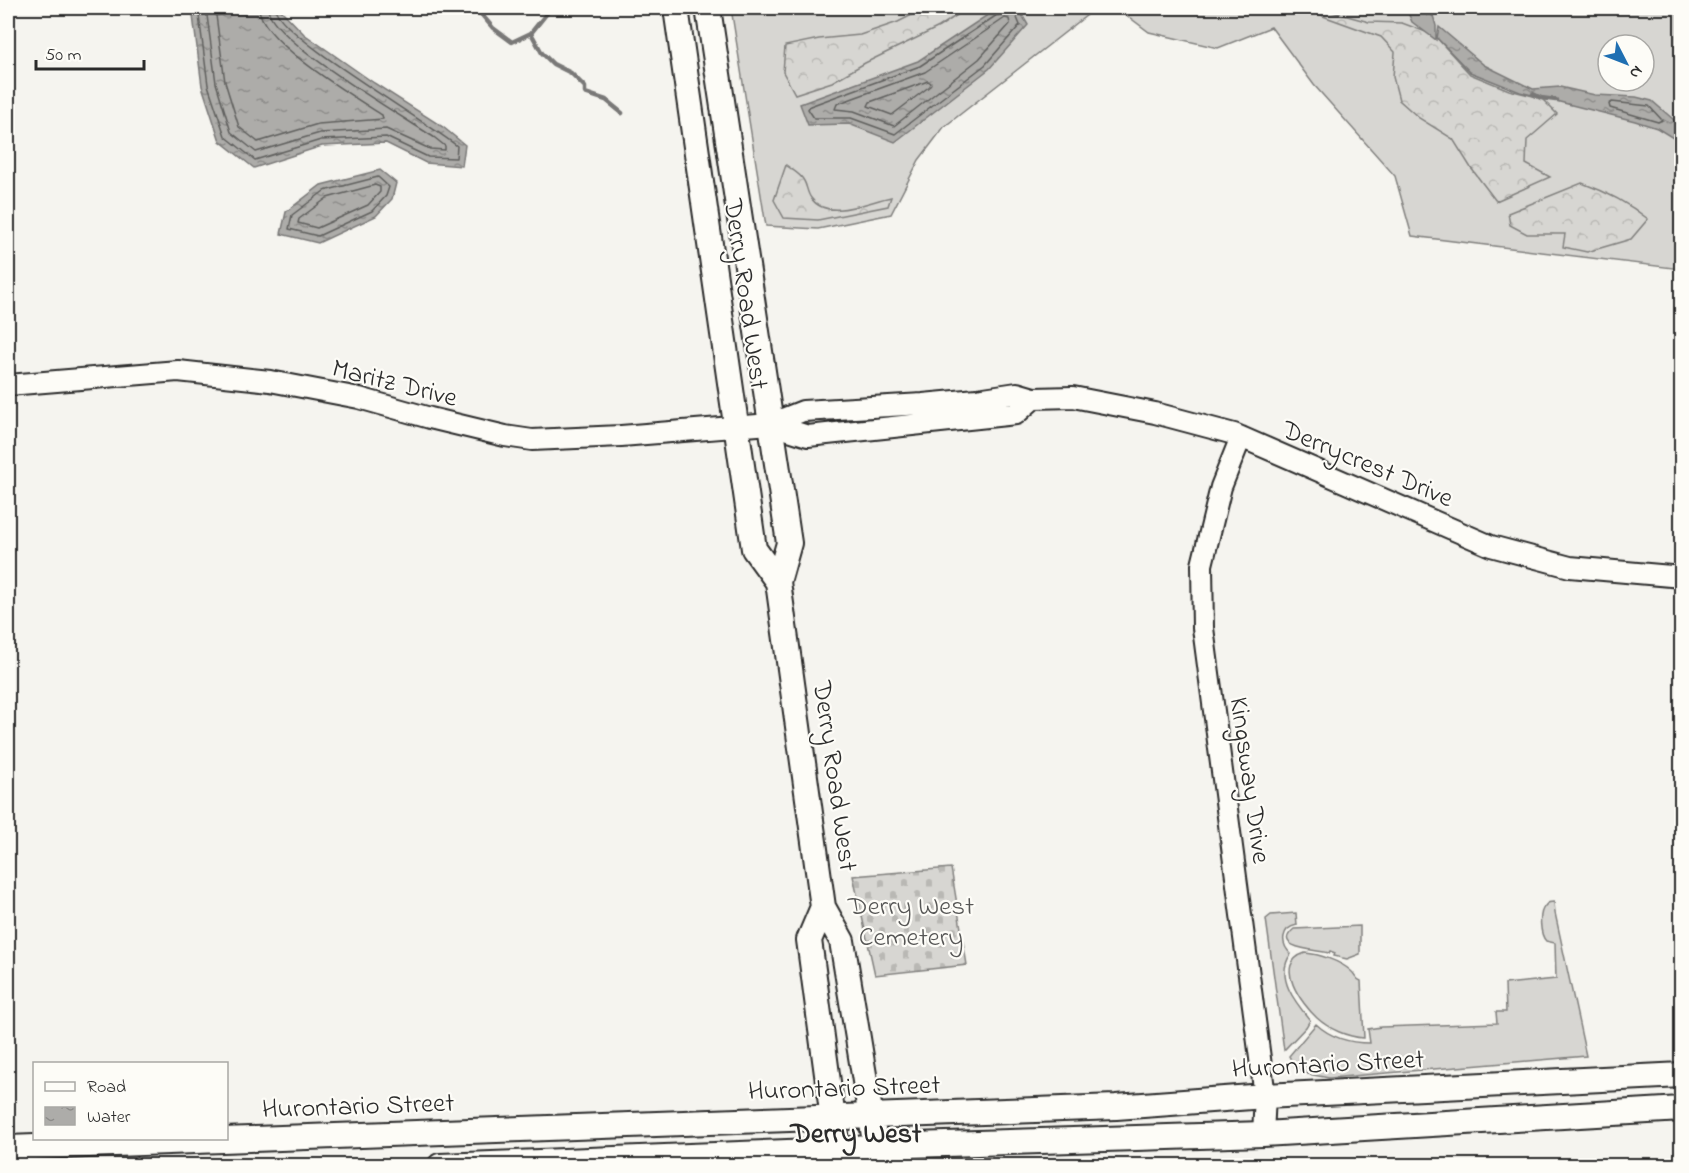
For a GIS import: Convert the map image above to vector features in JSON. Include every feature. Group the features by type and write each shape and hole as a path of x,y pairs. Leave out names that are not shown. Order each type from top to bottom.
{"main road":[{"name":"Derry Road West","path":"676,8 754,549 778,582"},
{"name":"Derry Road West","path":"708,8 789,543 778,582 823,907 842,941 878,1156"},
{"name":"Derry Road West","path":"823,907 809,940 839,1158"},
{"name":"Hurontario Street","path":"228,1140 1116,1107 1265,1096 1682,1075"},
{"path":"440,1166 839,1158 878,1156 914,1145 1263,1134 1682,1109"},
{"name":"Hurontario Street","path":"8,1148 228,1140"},
{"path":"901,1166 905,1156 914,1145"}],"street":[{"name":"Maritz Drive","path":"8,385 178,371 259,380 359,398 430,418 532,440 621,436 770,424"},
{"name":"Derrycrest Drive","path":"770,424 808,436 1016,414 1034,398 1073,397 1155,413 1241,437 1491,546 1570,567 1682,577"},
{"name":"Kingsway Drive","path":"1241,437 1221,487 1202,565 1203,628 1265,1096 1263,1134"}],"green space":[{"path":"731,8 1096,8 944,127 919,160 891,214 818,229 766,226"},
{"path":"926,8 968,8 939,27 865,63 832,82 795,94 783,72 785,46 819,39 860,35 898,22"},
{"path":"1117,8 1681,8 1681,269 1412,236 1395,176 1314,85 1271,27 1218,48 1149,32"},
{"path":"1313,8 1331,8 1333,12 1369,22 1402,23 1434,35 1470,74 1509,90 1541,98 1557,114 1527,140 1526,164 1550,177 1496,201 1453,139 1419,118 1399,100 1393,77 1395,52 1381,37 1323,16"},
{"path":"786,165 803,179 810,196 818,205 827,209 849,208 891,197 888,206 818,220 784,218 774,200"},
{"path":"1582,183 1617,198 1648,219 1631,239 1587,252 1563,247 1565,234 1527,234 1510,225 1508,213"},
{"name":"Derry West Cemetery","path":"951,868 967,965 875,975 853,876"},
{"path":"1554,902 1586,1056 1329,1078 1308,1074 1295,1067 1289,1056 1316,1024 1341,1039 1370,1043 1368,1029 1497,1023 1496,1012 1506,1012 1505,984 1556,979 1555,943 1546,941 1542,934 1541,924 1543,909 1548,903"},
{"path":"1296,913 1297,925 1288,929 1284,937 1285,946 1291,954 1286,963 1286,981 1293,998 1310,1020 1284,1050 1266,919 1271,915"},
{"path":"1360,926 1360,954 1347,959 1334,956 1335,953 1330,951 1329,953 1299,947 1288,941 1288,936 1294,929"},
{"path":"1305,953 1335,961 1353,972 1361,981 1364,1038 1333,1029 1317,1018 1304,1003 1290,975 1295,958"}],"water":[{"path":"192,8 279,8 304,34 443,127 465,145 462,166 426,163 386,143 322,146 254,168 220,141 202,86"},
{"path":"998,8 1018,8 1028,25 989,69 895,142 849,124 808,125 800,104 918,61"},
{"path":"1406,8 1431,8 1436,26 1436,40 1412,22"},
{"path":"1439,27 1484,65 1533,89 1560,87 1595,95 1636,97 1652,101 1681,126 1681,143 1657,128 1520,92 1470,72 1437,38"},
{"path":"380,170 396,183 392,199 376,216 318,243 281,234 286,212 321,185"}],"waterway":[{"path":"476,8 493,28 512,42 531,33 551,8"},
{"path":"531,33 542,53 553,64 571,73 585,87 585,93 606,100 622,113"},
{"path":"1533,94 1541,98 1556,100"}],"district":[{"name":"Derry West","path":"856,1132"}]}
